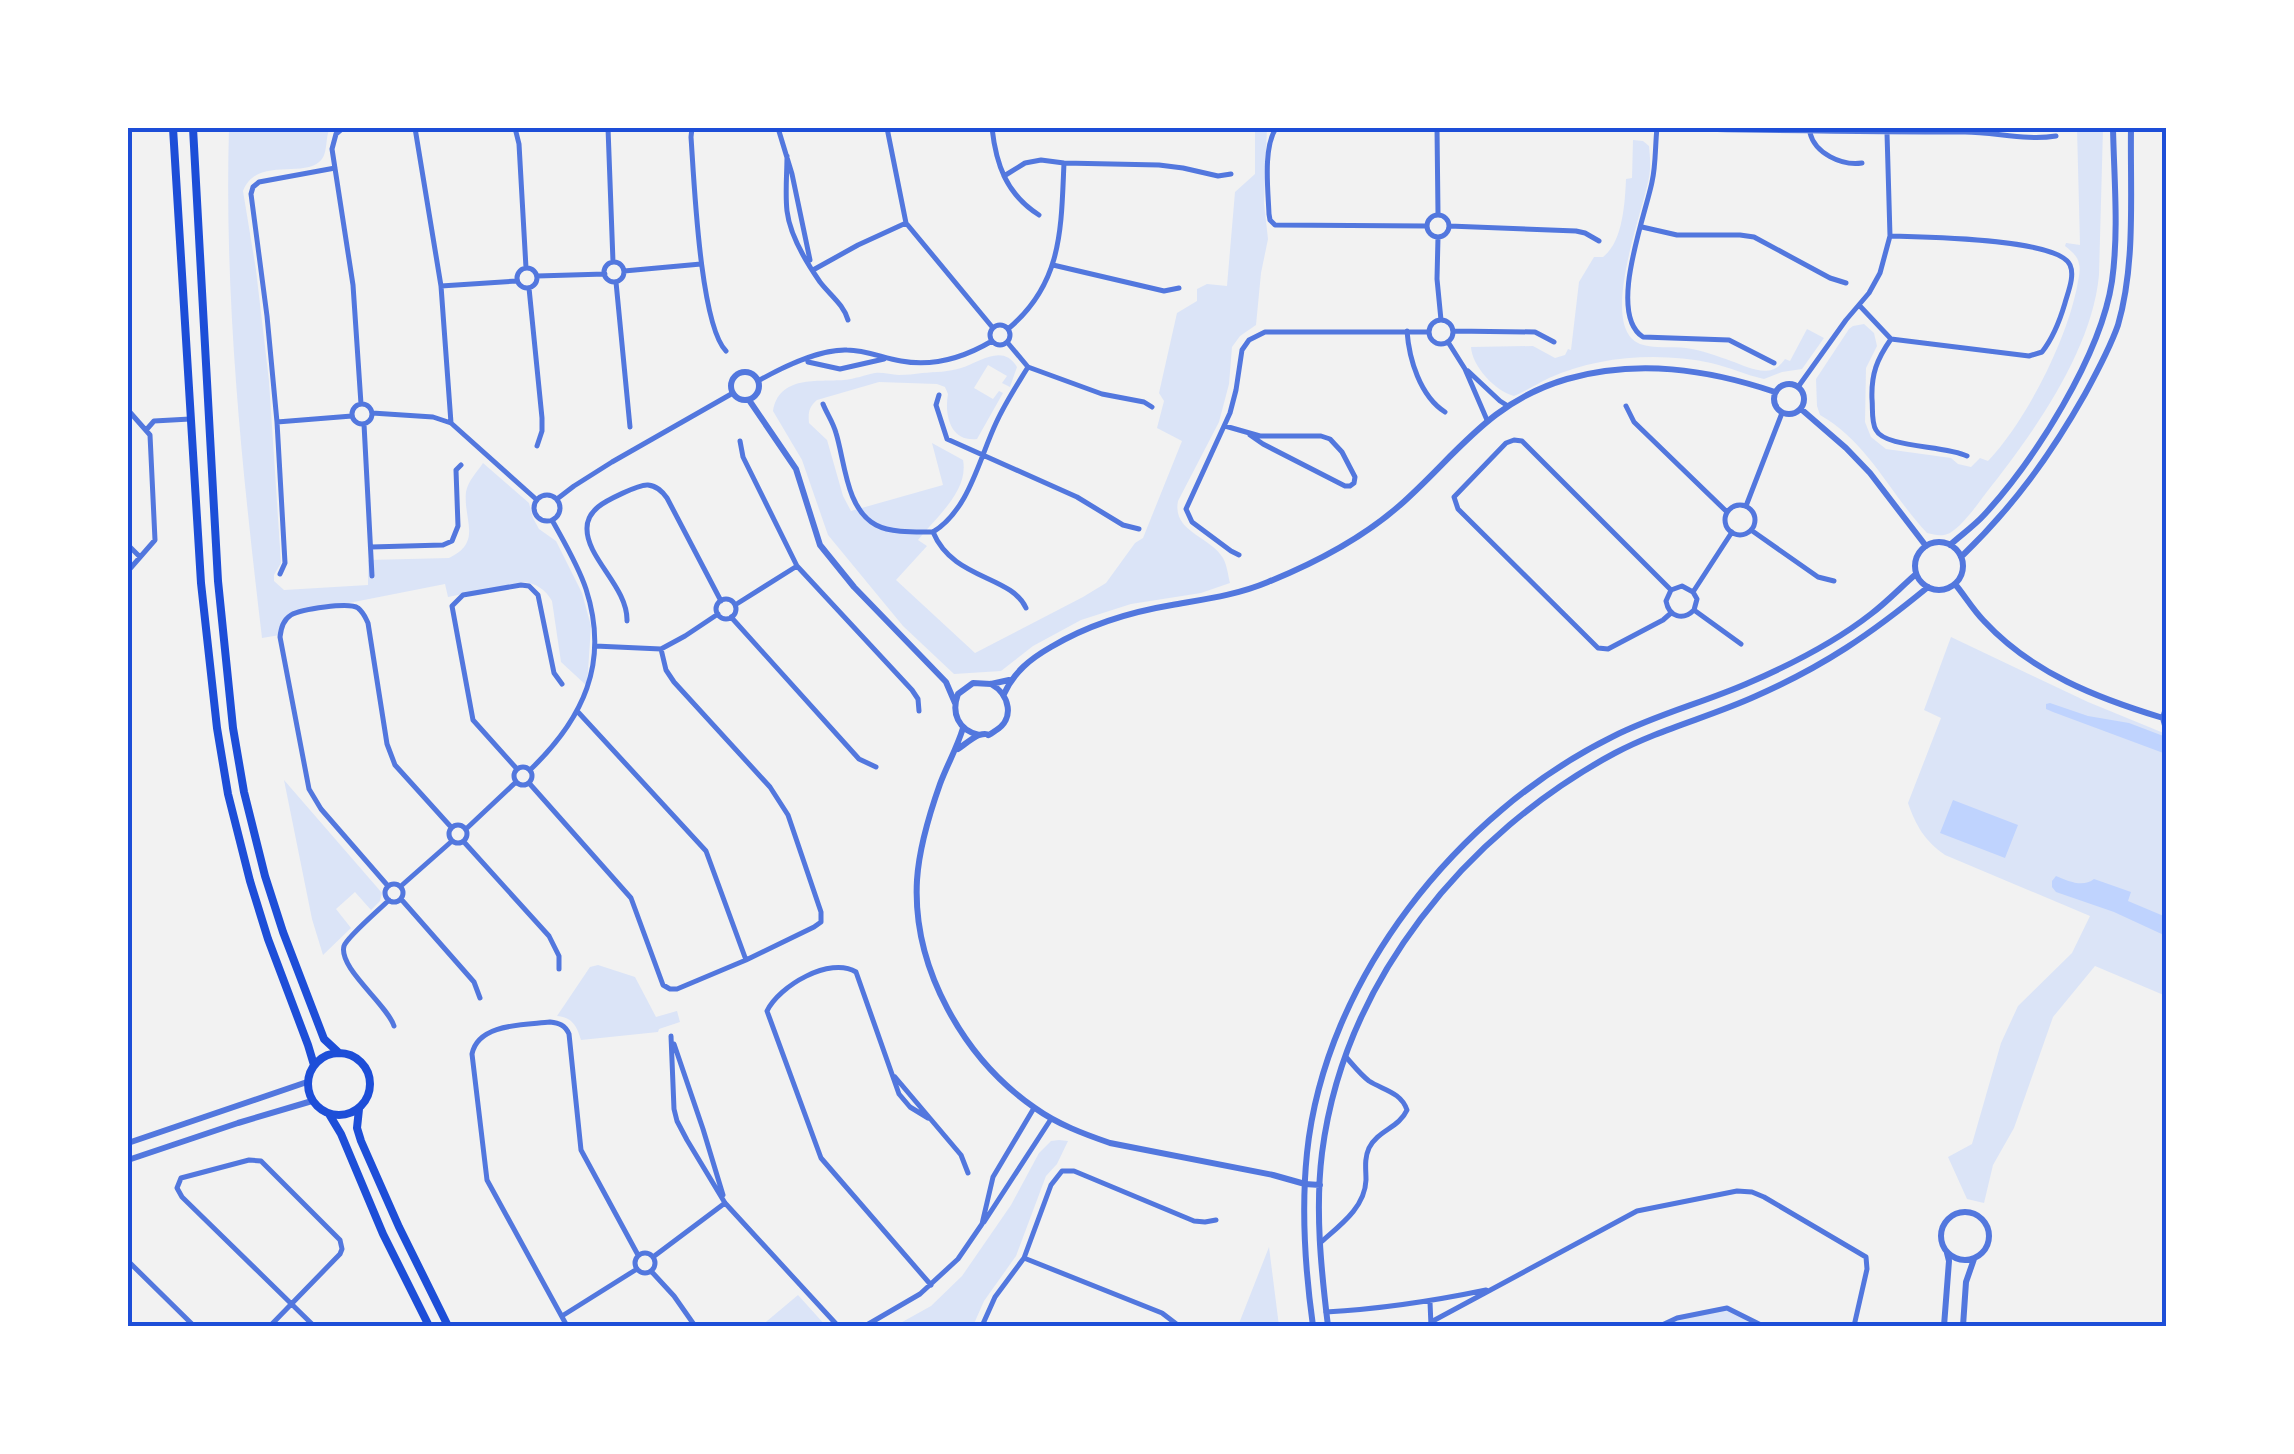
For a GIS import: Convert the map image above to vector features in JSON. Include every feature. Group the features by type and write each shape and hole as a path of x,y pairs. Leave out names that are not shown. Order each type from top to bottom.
{"main road":[{"path":"173,128 206,630 228,794 268,940 314,1065"},
{"path":"193,128 218,580 233,728 244,792 283,932 324,1038 339,1053"},
{"path":"430,1326 384,1234 341,1134 328,1114 312,1101 307,1082 314,1065 328,1054 350,1055 366,1069 370,1079 368,1095 356,1117 361,1141 448,1326"},
{"path":"328,1114 339,1116 359,1108"}],"street":[{"path":"343,128 333,141 353,285 360,404"},
{"path":"415,128 441,286 451,423"},
{"path":"515,128 526,268"},
{"path":"608,128 613,262"},
{"path":"692,128 701,264 717,339 726,351"},
{"path":"778,128 813,270"},
{"path":"888,128 906,223 993,328"},
{"path":"992,128 997,161 1004,176 1039,215"},
{"path":"1276,128 1270,138 1268,173 1268,214 1275,225 1426,226"},
{"path":"1437,128 1438,214"},
{"path":"1628,128 1989,133 2041,139 2056,136"},
{"path":"1657,128 1654,170 1628,285 1628,312 1634,329 1650,338 1735,342 1774,363"},
{"path":"1950,545 1983,516 2042,440 2104,322 2114,246 2113,128"},
{"path":"1961,557 1994,526 2054,448 2117,326 2129,247 2130,128"},
{"path":"1810,132 1817,148 1845,163 1862,163"},
{"path":"1798,387 1875,285 1885,259 1890,236 1887,134"},
{"path":"787,156 787,213 800,249 848,320"},
{"path":"1004,176 1033,160 1159,165 1218,176 1231,174"},
{"path":"1008,329 1032,303 1054,265 1062,224 1064,163"},
{"path":"280,574 285,568 285,557 277,422 252,190 259,182 335,168"},
{"path":"1438,214 1444,216 1449,226 1446,234 1438,238 1429,234 1426,226 1430,217 1438,214"},
{"path":"813,270 906,223"},
{"path":"1449,226 1576,232 1600,241"},
{"path":"1642,227 1677,236 1754,237 1846,283"},
{"path":"1859,305 1891,339 2029,356 2042,352 2064,308 2072,270 2061,255 1977,239 1890,236"},
{"path":"1438,238 1440,320"},
{"path":"613,262 624,270 616,282 604,274 606,266 613,262"},
{"path":"624,270 701,264"},
{"path":"1054,265 1164,291 1179,288"},
{"path":"526,268 537,276 536,284 530,288 522,287 517,280 518,273 526,268"},
{"path":"537,276 604,274"},
{"path":"441,286 517,280"},
{"path":"616,282 630,427"},
{"path":"530,288 542,418 537,446"},
{"path":"1440,320 1448,322 1453,331 1448,342 1442,344 1430,338 1431,325 1440,320"},
{"path":"993,328 1008,329 1007,342 1000,345 992,341 993,328"},
{"path":"1453,331 1535,332 1554,342"},
{"path":"1239,555 1192,522 1187,514 1188,502 1225,426 1236,390 1240,356 1249,340 1265,332 1429,332"},
{"path":"1407,332 1412,363 1432,400 1445,412"},
{"path":"1891,339 1874,369 1876,432 1890,442 1948,448 1967,456"},
{"path":"758,381 838,350 902,362 934,362 992,341"},
{"path":"1007,342 1028,367 1152,407"},
{"path":"1448,342 1465,369 1487,420"},
{"path":"805,361 840,369 890,358"},
{"path":"823,404 835,428 854,500 861,512 883,528 933,532 962,502 1002,410 1028,367"},
{"path":"957,750 1002,726 1008,711 1004,694 1010,680 1076,632 1143,611 1237,594 1348,544 1400,504 1487,420 1546,386 1598,372 1648,368 1700,371 1775,392"},
{"path":"1465,369 1508,406"},
{"path":"749,400 758,390 758,381 752,374 738,374 731,384 733,394 749,400 796,469 816,535 828,557 946,682 955,703"},
{"path":"1783,385 1798,387 1804,400 1801,409 1782,413 1774,402 1775,392 1783,385"},
{"path":"558,500 612,462 733,394"},
{"path":"939,395 936,406 945,436 951,442 1078,497 1122,525 1139,528"},
{"path":"360,404 372,412 371,420 364,424 357,423 352,416 360,404"},
{"path":"1626,406 1634,422 1726,512"},
{"path":"1801,409 1870,473 1926,546"},
{"path":"128,410 147,429 151,442 156,540 128,571"},
{"path":"372,412 426,416 451,423 537,500"},
{"path":"1746,506 1782,413"},
{"path":"277,422 352,416"},
{"path":"147,429 154,421 191,419"},
{"path":"364,424 372,576"},
{"path":"1225,426 1250,435 1342,485 1354,482 1342,452 1330,439 1250,435"},
{"path":"740,441 743,457 798,566 912,690 919,711"},
{"path":"1671,590 1522,441 1506,443 1454,497 1458,508 1593,644 1608,649 1671,613"},
{"path":"371,547 443,544 452,540 458,526 456,470 462,464"},
{"path":"628,621 625,604 592,546 586,527 598,506 642,485 661,490 667,498 721,601"},
{"path":"545,495 558,500 560,511 552,520 538,517 534,510 537,500 545,495"},
{"path":"1735,505 1746,506 1754,517 1751,530 1740,535 1732,532 1724,521 1726,512 1735,505"},
{"path":"530,770 578,712 590,682 594,646 586,590 552,520"},
{"path":"1751,530 1813,574 1834,581"},
{"path":"933,532 960,566 1013,592 1026,608"},
{"path":"1693,592 1732,532"},
{"path":"128,544 140,557"},
{"path":"1950,545 1961,557 1962,571 1955,584 1941,590 1928,587 1916,574 1916,558 1926,546 1950,545"},
{"path":"735,606 798,566"},
{"path":"1313,1326 1304,1243 1305,1184 1317,1098 1350,1004 1380,949 1452,856 1530,786 1572,759 1612,736 1750,682 1816,648 1870,615 1916,574"},
{"path":"1955,584 1984,622 2021,654 2064,682 2162,718"},
{"path":"517,768 473,720 452,606 463,595 529,586 538,596 553,669 562,684"},
{"path":"1682,586 1693,592 1697,599 1694,610 1681,617 1671,613 1666,602 1671,590 1682,586"},
{"path":"1328,1326 1320,1243 1320,1185 1332,1102 1364,1011 1393,958 1463,867 1539,799 1619,750 1813,669 1878,628 1928,587"},
{"path":"727,599 735,606 731,617 718,614 716,608 721,601 727,599"},
{"path":"388,886 321,809 309,789 280,632 286,618 351,605 362,612 391,760 452,828"},
{"path":"1694,610 1741,644"},
{"path":"594,646 661,648 718,614"},
{"path":"731,617 859,759 876,767"},
{"path":"529,783 631,898 663,985 674,990 706,978 820,922 821,912 804,860 781,803 674,682 666,670 661,648"},
{"path":"979,736 963,728 954,712 958,694 973,683 1010,680"},
{"path":"946,682 965,687"},
{"path":"991,684 1004,694"},
{"path":"2166,708 2162,718 2166,729"},
{"path":"578,712 706,851 746,960"},
{"path":"963,728 931,810 917,882 924,946 933,977 948,1010 978,1056 1034,1108 1110,1143 1320,1185"},
{"path":"524,766 530,770 529,783 516,782 517,768 524,766"},
{"path":"466,829 516,782"},
{"path":"461,825 466,829 468,836 464,842 452,841 452,828 461,825"},
{"path":"402,886 452,841"},
{"path":"464,842 549,936 559,956 559,970"},
{"path":"388,886 402,886 401,900 389,900 385,892 388,886"},
{"path":"389,900 348,941 344,953 349,966 388,1012 394,1026"},
{"path":"401,900 474,982 480,998"},
{"path":"931,1285 821,1158 766,1011 780,992 808,975 837,966 856,972 895,1086 904,1101 928,1118 962,1155 968,1173"},
{"path":"568,1326 484,1170 474,1046 485,1033 550,1022 567,1029 581,1150 638,1255"},
{"path":"725,1203 671,1036 677,1121 725,1203 838,1326"},
{"path":"1320,1243 1345,1221 1364,1195 1365,1158 1376,1137 1400,1121 1407,1110 1405,1102 1360,1074 1346,1057"},
{"path":"128,1143 307,1082"},
{"path":"128,1160 312,1101"},
{"path":"982,1224 993,1177 1034,1108"},
{"path":"865,1326 911,1300 958,1258 1004,1195 1051,1118"},
{"path":"270,1326 291,1304 340,1254 337,1236 262,1161 254,1159 185,1177 178,1184 182,1197 291,1304 314,1326"},
{"path":"982,1326 995,1297 1024,1258 1059,1174 1074,1172 1194,1221 1216,1220"},
{"path":"1430,1302 1430,1324 1637,1210 1744,1191 1764,1197 1866,1256 1868,1269 1854,1326"},
{"path":"653,1257 725,1203"},
{"path":"1944,1326 1949,1261 1941,1238 1946,1220 1956,1213 1973,1213 1982,1220 1988,1235 1966,1282 1963,1326"},
{"path":"1945,1250 1958,1259 1974,1258"},
{"path":"646,1252 653,1257 651,1271 636,1269 638,1255 646,1252"},
{"path":"1024,1258 1162,1313 1179,1326"},
{"path":"128,1261 194,1326"},
{"path":"562,1316 636,1269"},
{"path":"651,1271 695,1326"},
{"path":"1326,1312 1430,1302 1492,1289"},
{"path":"1660,1326 1677,1318 1727,1308 1763,1326"}],"shaded area":[{"path":"229,128 330,128 324,156 315,165 259,174 243,191 269,381 281,563 274,581 284,590 368,585 368,560 449,558 466,545 469,537 466,492 483,463 529,503 539,529 556,541 582,593 591,626 587,686 561,662 552,601 540,587 522,582 448,597 445,584 293,614 280,635 262,638 232,320"},
{"path":"1255,128 1267,128 1264,203 1268,239 1256,325 1232,347 1229,384 1219,422 1178,501 1181,520 1223,558 1230,583 1201,593 1131,604 1081,620 1033,646 1001,671 954,674 903,626 828,535 802,460 773,411 777,399 783,391 801,383 875,373 947,371 1005,356 1017,367 1010,387 1002,383 1007,376 988,365 974,388 993,399 999,391 1003,393 977,439 955,432 947,411 948,394 945,387 937,384 879,382 817,400 810,410 809,423 827,440 851,511 943,485 932,443 963,460 964,471 956,493 918,540 927,546 896,580 975,653 1083,597 1106,583 1135,543 1143,538 1182,441 1157,428 1164,401 1159,393 1177,313 1197,301 1197,289 1207,284 1227,286 1235,192 1255,174"},
{"path":"2077,128 2103,128 2099,275 2085,333 2041,418 1974,509 1950,533 1927,533 1865,454 1820,415 1816,379 1849,329 1864,324 1874,333 1877,346 1866,368 1865,422 1871,437 1886,449 1951,458 1971,467 1980,458 1988,461 2030,403 2072,309 2080,267 2076,256 2065,246 2080,245"},
{"path":"1633,140 1649,146 1650,165 1626,266 1623,315 1628,333 1645,346 1692,349 1767,371 1785,359 1790,361 1807,329 1824,338 1802,369 1764,379 1691,360 1629,358 1568,371 1514,396 1499,389 1480,370 1471,347 1533,346 1555,358 1571,350 1579,282 1594,257 1603,257 1610,250 1619,232 1626,179 1632,178"},
{"path":"1951,637 2166,734 2166,996 2095,966 2053,1017 2014,1128 1993,1165 1984,1203 1967,1199 1948,1157 1972,1144 2001,1043 2018,1006 2072,953 2090,916 1945,855 1914,819 1908,803 1941,718 1924,710"},
{"path":"284,780 382,893 371,910 355,892 336,909 351,928 323,955 312,919"},
{"path":"598,965 635,977 656,1017 677,1011 680,1022 658,1032 581,1040 573,1023 557,1016 590,967"},
{"path":"1051,1141 1068,1141 1046,1176 1016,1256 984,1301 973,1326 895,1326 931,1306 962,1276 1011,1205 1039,1153"},
{"path":"1269,1247 1279,1326 1238,1326"},
{"path":"798,1295 826,1326 761,1326"},
{"path":"1727,1309 1757,1326 1663,1326 1677,1319"}],"water":[{"path":"2050,703 2088,716 2129,723 2166,737 2166,754 2046,709"},
{"path":"1953,800 2018,825 2005,858 1940,833"},
{"path":"2056,876 2080,883 2094,879 2131,892 2128,901 2166,917 2166,936 2056,892 2052,881"}]}
